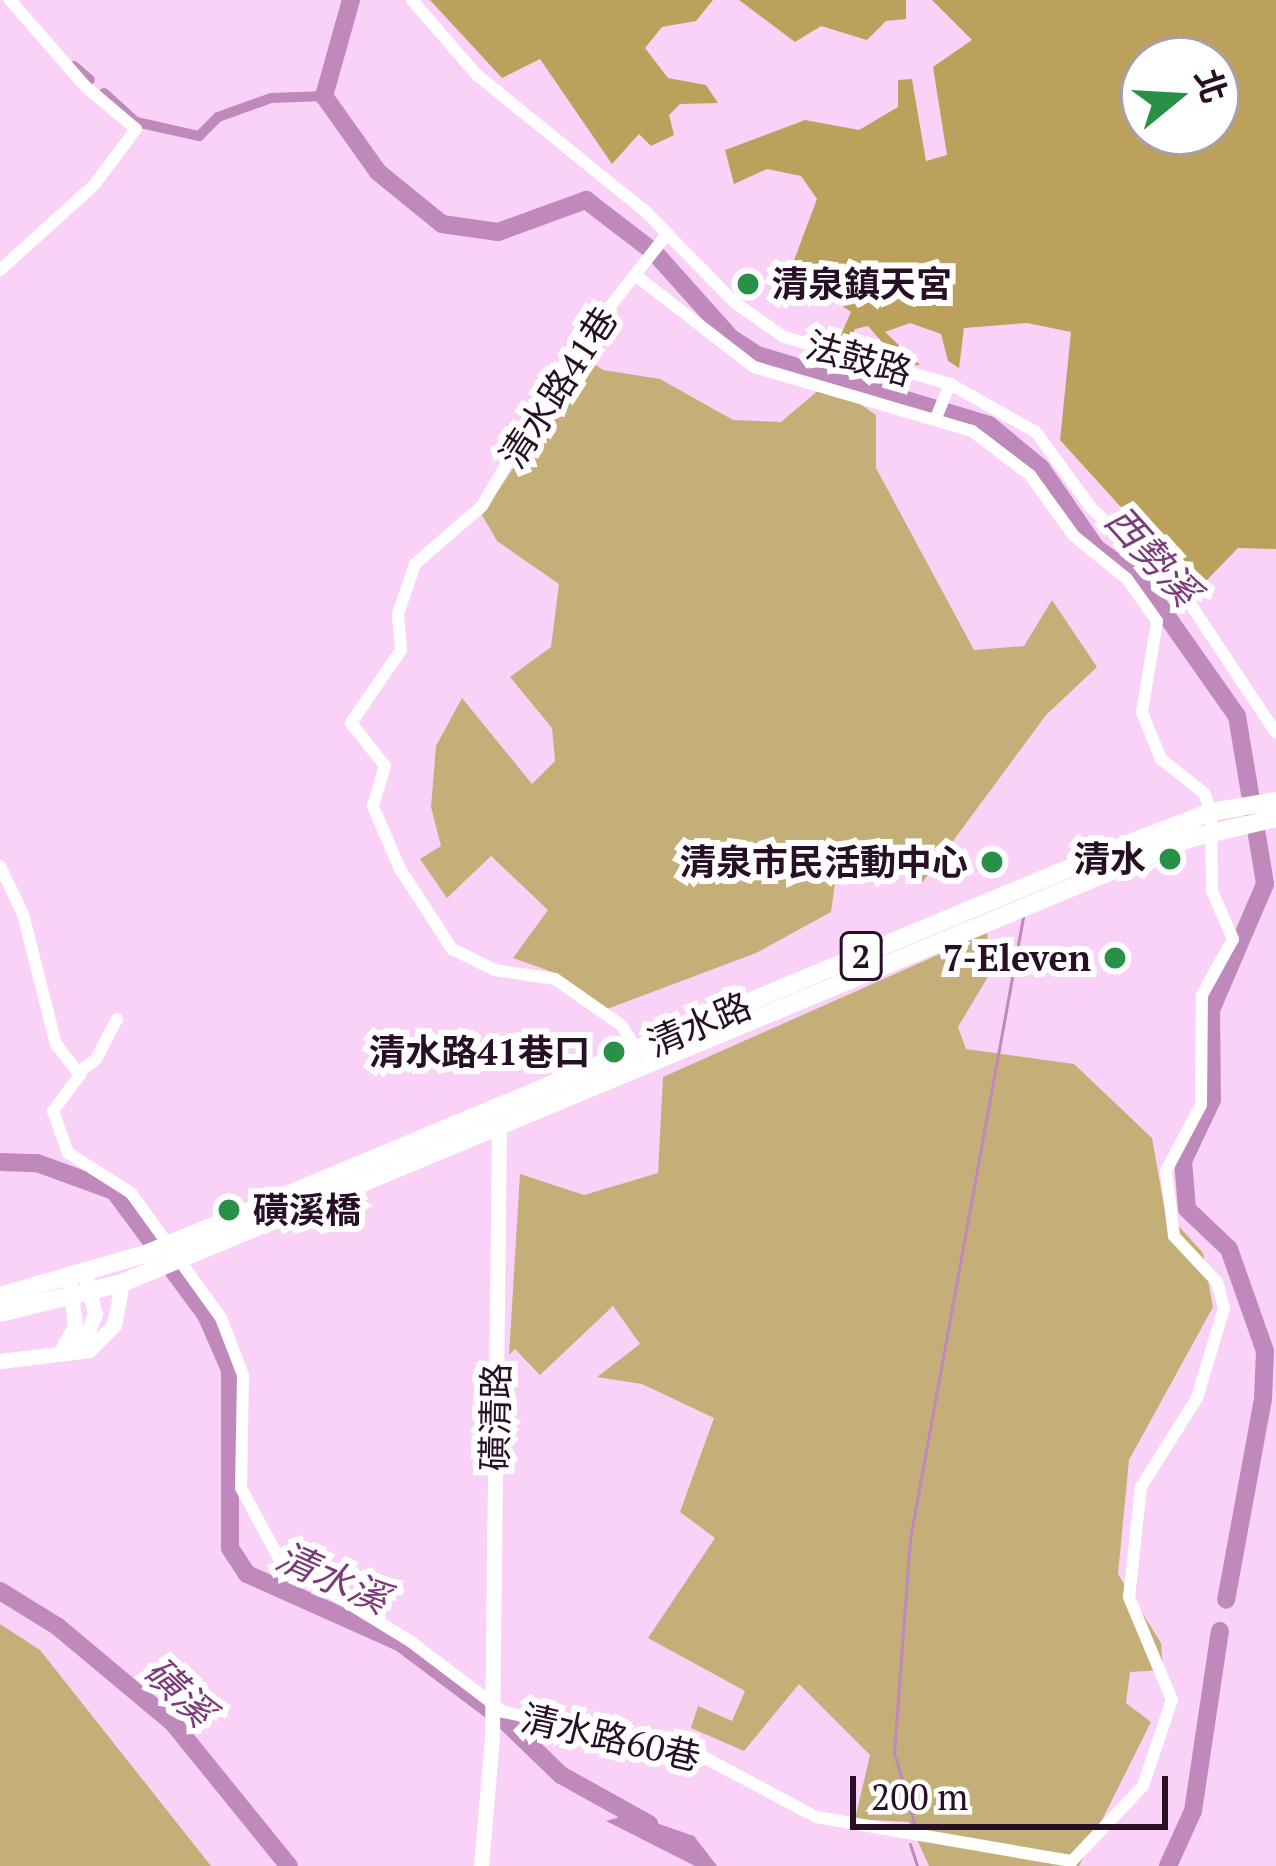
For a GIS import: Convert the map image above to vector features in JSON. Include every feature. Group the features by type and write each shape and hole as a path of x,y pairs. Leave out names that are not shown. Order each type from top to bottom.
{"main road":[{"name":"2","path":"1222,818 1271,807"},
{"name":"清水路","path":"81,1288 1222,818"},
{"name":"清水路","path":"81,1288 122,1283 168,1255"},
{"name":"2","path":"0,1296 81,1288"},
{"name":"2","path":"0,1313 81,1288"}],"street":[{"path":"0,270 94,185 136,129 85,86 10,0"},
{"name":"法鼓路","path":"412,0 477,75 667,234 734,302 784,337 950,384 1036,432 1125,542 1179,586 1276,733"},
{"name":"清水路41巷","path":"640,1058 620,1025 555,979 495,970 452,950 400,868 373,806 385,766 351,723 401,650 398,614 415,564 482,506 564,365 627,281 639,278 667,234"},
{"path":"639,278 754,368 936,418 1003,451 1157,621 1142,712 1150,739 1161,759 1204,793 1222,818"},
{"path":"936,418 950,384"},
{"path":"1109,566 1125,542"},
{"name":"清水路60巷","path":"491,1704 606,1739 696,1753 816,1817 1072,1862 1143,1786 1172,1700 1129,1597 1136,1516 1155,1460 1197,1398 1224,1308 1217,1282 1174,1236 1166,1171 1201,1105 1202,995 1233,939 1212,891 1222,818"},
{"path":"0,866 23,914 56,1044 79,1072"},
{"path":"117,1019 96,1059 79,1072 53,1111 68,1153 111,1175 239,1362 241,1489 268,1545 308,1584 410,1641 491,1704"},
{"name":"磺清路","path":"482,1866 491,1704 496,1120"},
{"path":"0,1361 23,1355 75,1356 103,1339 118,1314 122,1283"},
{"path":"59,1354 75,1326 81,1288"},
{"path":"0,1348 23,1355"}],"shaded area":[{"path":"430,0 713,0 696,21 662,27 645,48 668,78 706,85 718,103 680,104 669,115 674,135 651,146 639,134 612,164 540,59 502,78"},
{"path":"739,0 906,0 906,19 886,21 867,40 821,26 795,42"},
{"path":"932,0 1276,0 1276,549 1238,548 1203,584 1187,580 1060,440 1071,332 1027,323 964,328 959,368 948,361 941,334 910,323 885,332 920,365 902,365 868,326 855,329 846,348 839,339 851,312 790,271 817,199 801,176 767,169 734,184 725,150 805,120 859,130 898,107 898,80 912,79 926,161 947,155 933,67 972,40"},
{"path":"572,349 603,370 660,379 733,420 781,422 828,382 876,415 876,468 974,650 1024,646 1052,600 1097,667 1046,715 922,883 889,867 837,869 831,912 756,953 607,1009 558,974 513,958 548,910 491,856 447,898 420,859 441,846 431,807 436,746 462,698 532,784 555,761 552,728 510,677 551,647 559,584 497,541 482,515 548,416"},
{"path":"987,933 992,970 958,1027 966,1049 1074,1064 1152,1138 1165,1211 1203,1253 1213,1307 1129,1460 1118,1574 1161,1643 1163,1670 1130,1672 1126,1703 1151,1722 1079,1866 929,1866 909,1822 855,1819 870,1755 799,1684 744,1751 691,1728 698,1706 732,1721 745,1691 648,1638 715,1538 680,1512 714,1418 642,1384 597,1377 640,1344 613,1306 540,1375 515,1349 509,1355 520,1174 584,1195 658,1173 663,1077"},
{"path":"0,1624 40,1650 211,1866 0,1866"},
{"path":"630,1814 694,1836 717,1866 695,1866 606,1821"}],"waterway":[{"name":"西勢溪","path":"351,0 324,96 378,172 442,224 498,232 586,200 655,253 731,338 757,355 989,425 1041,468 1096,548 1142,581 1237,716 1265,884 1211,1010 1212,1100 1183,1161 1187,1209 1229,1249 1265,1351 1263,1399 1226,1600"},
{"path":"74,66 90,80"},
{"path":"104,93 136,122 199,136 218,117 271,98 324,96"},
{"path":"916,1830 894,1752 910,1539 1023,917"},
{"name":"清水溪","path":"0,1162 37,1163 114,1191 206,1315 230,1370 230,1548 247,1574 401,1643 505,1721 561,1775 649,1824"},
{"name":"磺溪","path":"0,1591 57,1626 173,1723 289,1866"},
{"name":"西勢溪","path":"1168,1866 1193,1811 1220,1631"},
{"path":"910,1844 917,1866"}],"place":[{"name":"清泉鎮天宮","path":"748,284"},
{"name":"清水","path":"1170,859"},
{"name":"清泉市民活動中心","path":"992,862"},
{"name":"7-Eleven","path":"1115,958"},
{"name":"清水路41巷口","path":"614,1052"},
{"name":"磺溪橋","path":"229,1210"}]}
